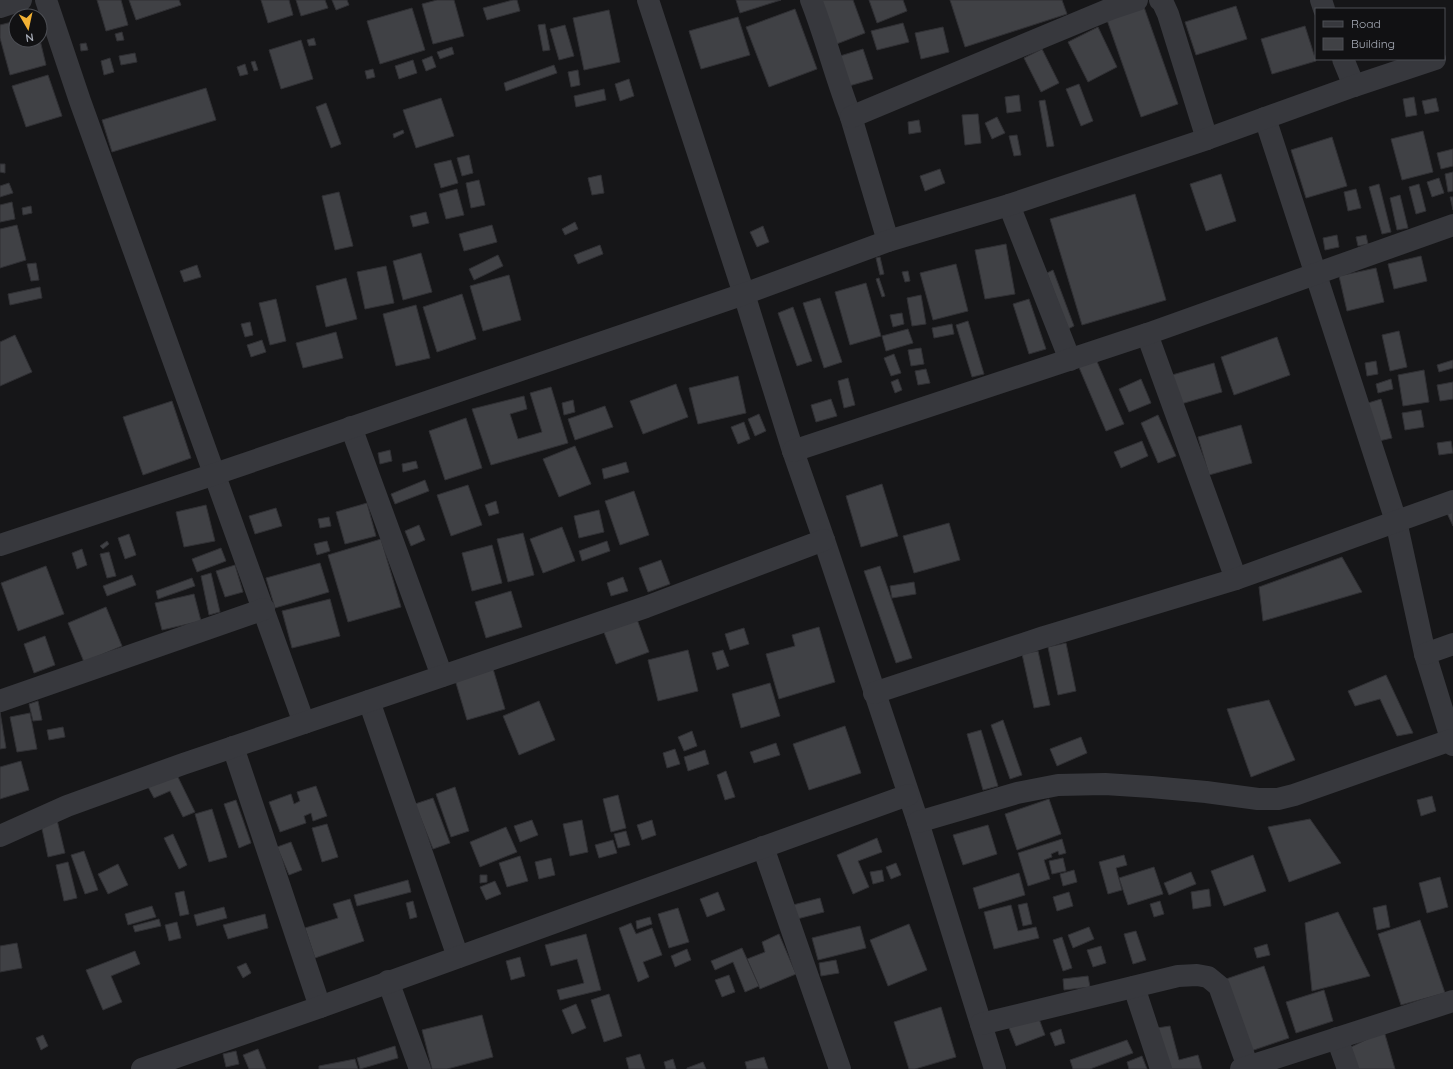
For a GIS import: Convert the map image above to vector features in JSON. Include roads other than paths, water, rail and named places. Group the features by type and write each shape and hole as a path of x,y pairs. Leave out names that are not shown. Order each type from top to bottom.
{"street":[{"path":"0,7 21,0"},
{"path":"46,0 80,101 304,723"},
{"path":"648,0 744,294 792,451 824,540 918,822 995,1069"},
{"path":"811,0 851,117 888,241"},
{"path":"851,117 1108,4 1137,0"},
{"path":"1160,0 1162,1 1168,14 1207,139"},
{"path":"1343,60 1354,86"},
{"path":"0,545 215,474 744,294 888,241 1009,205 1207,139 1354,86 1432,60"},
{"path":"918,822 1017,793 1058,785 1105,784 1206,792 1258,799 1278,799 1452,742 1425,654 1396,521 1265,118"},
{"path":"1009,205 1070,360"},
{"path":"792,451 1147,334 1453,225"},
{"path":"1147,334 1236,579"},
{"path":"351,427 442,676"},
{"path":"874,692 1044,637 1236,579 1453,501"},
{"path":"0,836 67,806 183,764 646,607 824,540"},
{"path":"0,701 264,610"},
{"path":"1425,654 1453,644"},
{"path":"369,701 458,957"},
{"path":"233,747 320,1007"},
{"path":"142,1069 320,1007 388,981 908,795"},
{"path":"763,847 840,1069"},
{"path":"981,1024 1178,976 1197,975 1208,978 1219,986 1245,1068 1453,1001"},
{"path":"388,981 420,1069"},
{"path":"1134,987 1161,1069"},
{"path":"1336,1038 1348,1069"}]}
